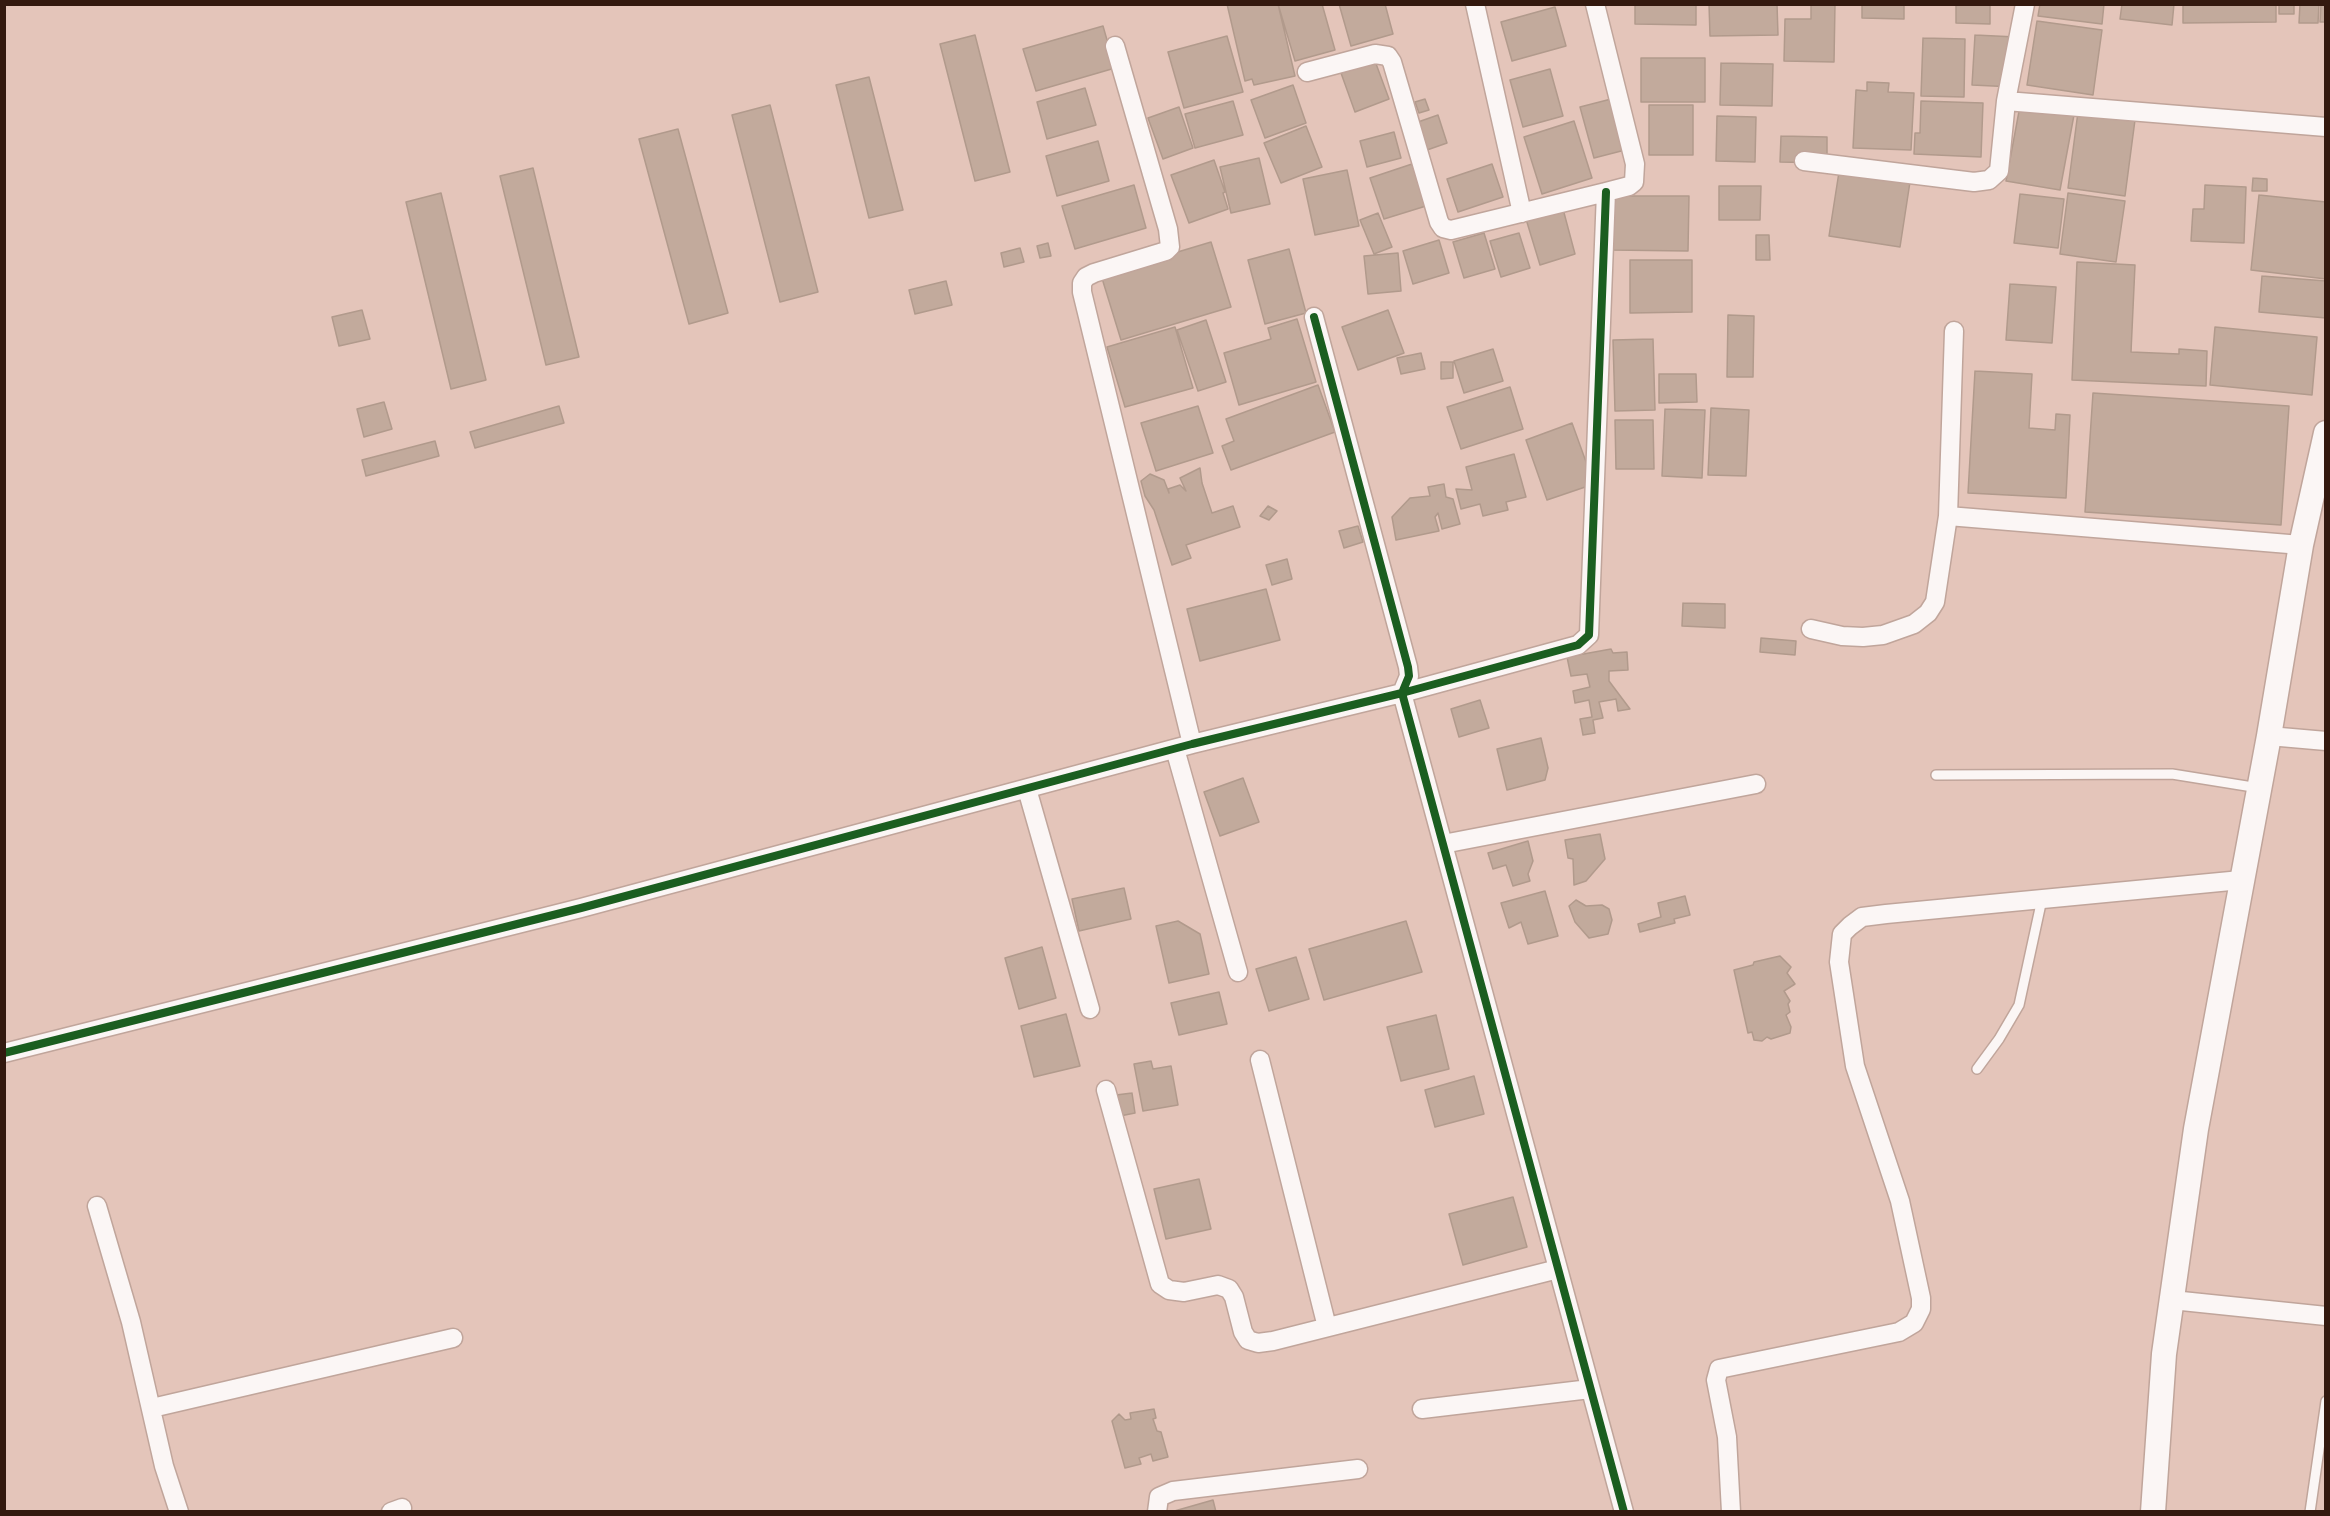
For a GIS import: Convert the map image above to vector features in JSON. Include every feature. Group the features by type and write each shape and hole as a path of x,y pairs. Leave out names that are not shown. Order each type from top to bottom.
{"main road":[{"path":"2153,1512 2164,1354 2196,1129 2269,736 2301,545 2325,433"}],"street":[{"path":"1475,4 1522,213"},
{"path":"1307,72 1375,54 1388,56 1392,62 1435,212 1443,228 1451,230 1629,186 1634,182 1636,173 1595,4"},
{"path":"1803,161 1974,182 1989,180 1999,171 2006,101 2025,4"},
{"path":"1115,46 1168,229 1170,247 1166,251 1086,277 1082,283 1082,292 1184,746 1238,972"},
{"path":"2006,101 2325,127"},
{"path":"4,1053 581,908 1184,746 1402,693 1578,645 1589,635 1606,192"},
{"path":"1314,317 1408,667 1409,676 1402,693 1624,1512"},
{"path":"1811,628 1842,636 1883,635 1907,627 1928,613 1935,602 1948,516 1954,331"},
{"path":"1948,516 2301,545"},
{"path":"2269,736 2325,741"},
{"path":"1443,844 1756,784"},
{"path":"1027,789 1090,1009"},
{"path":"1731,1512 1727,1437 1716,1380 1719,1369 1899,1332 1914,1323 1921,1309 1921,1298 1900,1201 1855,1066 1839,962 1842,934 1862,918 2241,880"},
{"path":"1260,1060 1327,1327"},
{"path":"1106,1090 1160,1284 1169,1290 1184,1292 1218,1285 1229,1289 1234,1297 1243,1332 1248,1340 1258,1343 1558,1269"},
{"path":"97,1206 131,1322 164,1466 179,1512"},
{"path":"2172,1300 2325,1316"},
{"path":"152,1408 453,1338"},
{"path":"1422,1409 1590,1389"},
{"path":"1157,1512 1159,1497 1173,1491 1358,1469"}],"lane":[{"path":"1936,775 2153,773 2259,788"},
{"path":"1977,1069 1999,1039 2019,1005 2042,899"},
{"path":"2310,1512 2325,1401"}],"building":[{"path":"1227,4 1278,4 1295,76 1254,85 1252,79 1245,81"},
{"path":"1278,4 1322,4 1335,50 1295,61"},
{"path":"1339,4 1385,4 1393,34 1351,46"},
{"path":"1635,4 1696,4 1696,25 1635,24"},
{"path":"1709,4 1777,4 1778,35 1710,36"},
{"path":"1811,4 1835,4 1834,62 1784,61 1785,19 1811,19"},
{"path":"1862,4 1904,4 1904,19 1862,18"},
{"path":"1956,4 1990,4 1990,24 1956,23"},
{"path":"2040,4 2104,4 2102,24 2038,16"},
{"path":"2122,4 2174,4 2172,25 2120,19"},
{"path":"2183,4 2276,4 2276,22 2183,23"},
{"path":"2279,4 2294,4 2294,14 2279,14"},
{"path":"2300,4 2319,4 2318,23 2299,23"},
{"path":"2321,4 2326,4 2326,22 2320,22"},
{"path":"1555,7 1566,46 1512,61 1501,22"},
{"path":"2037,21 2102,30 2093,95 2027,85"},
{"path":"1103,26 1115,68 1036,91 1023,49"},
{"path":"975,35 1010,172 975,181 940,44"},
{"path":"1975,35 2016,37 2014,87 1972,85"},
{"path":"1227,36 1243,92 1184,108 1168,52"},
{"path":"1923,38 1965,39 1964,97 1921,96"},
{"path":"1641,58 1705,58 1705,102 1641,102"},
{"path":"1375,61 1389,99 1355,112 1341,73"},
{"path":"1721,63 1773,64 1772,106 1720,105"},
{"path":"1550,69 1563,116 1523,127 1510,80"},
{"path":"869,77 903,210 869,218 836,85"},
{"path":"1867,82 1889,83 1888,92 1914,93 1911,150 1853,148 1856,90 1867,91"},
{"path":"1293,85 1306,123 1265,138 1251,100"},
{"path":"1085,88 1096,125 1047,139 1037,102"},
{"path":"1615,98 1629,149 1594,158 1580,107"},
{"path":"1425,99 1429,110 1419,113 1415,102"},
{"path":"1233,101 1243,135 1195,148 1185,114"},
{"path":"1921,101 1983,103 1981,157 1914,154 1915,133 1920,133"},
{"path":"770,105 818,292 780,302 732,115"},
{"path":"1649,105 1693,105 1693,155 1649,155"},
{"path":"2020,106 2074,115 2060,190 2006,181"},
{"path":"1179,107 1193,148 1163,159 1148,118"},
{"path":"2078,112 2135,120 2125,196 2068,188"},
{"path":"1438,115 1447,143 1427,150 1418,122"},
{"path":"1717,116 1756,117 1755,162 1716,161"},
{"path":"1574,121 1592,178 1542,194 1524,137"},
{"path":"1306,126 1322,167 1281,183 1264,143"},
{"path":"678,129 728,313 689,324 639,139"},
{"path":"1394,132 1401,158 1367,167 1360,141"},
{"path":"1781,136 1827,137 1827,163 1780,162"},
{"path":"1098,141 1109,181 1057,196 1046,156"},
{"path":"1259,158 1270,204 1231,213 1220,167"},
{"path":"1214,160 1228,209 1189,223 1171,175"},
{"path":"1412,164 1426,206 1384,219 1370,178"},
{"path":"1492,164 1503,197 1458,212 1447,179"},
{"path":"533,168 579,357 546,365 500,176"},
{"path":"1347,170 1359,226 1315,235 1303,179"},
{"path":"1839,172 1910,182 1900,247 1829,236"},
{"path":"2253,178 2267,179 2267,191 2252,191"},
{"path":"1134,185 1146,228 1075,249 1062,206"},
{"path":"2205,185 2246,187 2244,243 2191,241 2193,209 2204,209"},
{"path":"1719,186 1761,186 1760,220 1719,220"},
{"path":"441,193 486,380 451,389 406,202"},
{"path":"2068,193 2125,201 2116,262 2060,254"},
{"path":"2020,194 2064,199 2058,248 2014,243"},
{"path":"2259,195 2326,202 2326,279 2251,270"},
{"path":"1611,196 1689,196 1688,251 1611,250"},
{"path":"1563,209 1575,254 1540,265 1526,219"},
{"path":"1378,213 1392,247 1374,254 1360,220"},
{"path":"1484,233 1495,269 1464,278 1453,242"},
{"path":"1519,233 1530,268 1501,277 1490,241"},
{"path":"1756,235 1769,235 1770,260 1756,260"},
{"path":"1439,240 1449,273 1413,284 1403,251"},
{"path":"1211,242 1231,307 1121,340 1101,275"},
{"path":"1048,243 1051,256 1040,258 1037,246"},
{"path":"1020,248 1024,262 1004,267 1001,253"},
{"path":"1289,249 1306,313 1265,324 1248,260"},
{"path":"1398,253 1401,291 1368,294 1364,256"},
{"path":"1630,260 1692,260 1692,312 1630,313"},
{"path":"2077,262 2135,265 2131,352 2179,354 2179,349 2207,351 2206,386 2072,380"},
{"path":"2262,276 2326,281 2326,318 2259,312"},
{"path":"946,281 952,305 915,314 909,290"},
{"path":"2010,284 2056,287 2052,343 2006,340"},
{"path":"362,310 370,339 339,346 332,317"},
{"path":"1388,310 1404,353 1358,370 1342,327"},
{"path":"1728,315 1754,316 1753,377 1727,377"},
{"path":"1297,319 1316,382 1239,405 1224,353 1271,339 1268,328"},
{"path":"1206,320 1226,382 1198,391 1177,330"},
{"path":"1175,327 1193,388 1125,407 1107,347"},
{"path":"2215,327 2317,337 2312,395 2210,385"},
{"path":"1653,339 1655,410 1615,411 1613,340"},
{"path":"1493,349 1503,381 1464,393 1454,361"},
{"path":"1421,353 1425,369 1401,374 1397,358"},
{"path":"1441,362 1453,362 1453,378 1441,379"},
{"path":"1975,371 2032,374 2029,428 2055,430 2056,414 2070,415 2066,498 1968,493"},
{"path":"1659,374 1696,374 1697,402 1659,403"},
{"path":"1318,385 1335,432 1231,470 1222,446 1234,441 1226,419"},
{"path":"1510,387 1523,429 1461,449 1447,407"},
{"path":"2093,393 2289,406 2281,525 2085,512"},
{"path":"384,402 392,429 364,437 357,409"},
{"path":"559,406 564,423 475,448 470,432"},
{"path":"1198,406 1213,453 1156,471 1141,423"},
{"path":"1711,408 1749,410 1746,476 1708,475"},
{"path":"1665,409 1705,410 1702,478 1662,476"},
{"path":"1615,420 1653,420 1654,469 1616,469"},
{"path":"1572,423 1594,484 1547,500 1526,440"},
{"path":"435,441 439,456 366,476 362,460"},
{"path":"1514,454 1526,497 1506,502 1508,510 1483,516 1480,504 1461,509 1456,489 1472,490 1466,467"},
{"path":"1200,468 1202,483 1212,513 1233,506 1240,527 1186,545 1191,558 1172,565 1154,510 1145,496 1141,481 1150,474 1164,480 1169,493 1168,489 1180,485 1186,491 1180,478"},
{"path":"1444,484 1446,497 1453,499 1460,524 1442,529 1438,513 1435,517 1439,531 1396,540 1392,517 1410,498 1430,496 1428,487"},
{"path":"1268,506 1277,511 1269,520 1260,516"},
{"path":"1358,526 1363,542 1344,548 1339,531"},
{"path":"1287,559 1292,579 1272,585 1266,565"},
{"path":"1266,589 1280,640 1200,661 1187,609"},
{"path":"1683,603 1725,604 1725,628 1682,626"},
{"path":"1761,638 1796,641 1795,655 1760,652"},
{"path":"1611,649 1613,653 1627,652 1628,670 1609,671 1609,681 1630,709 1618,711 1616,699 1599,702 1603,718 1593,720 1595,733 1583,735 1580,719 1592,717 1589,700 1575,703 1573,691 1590,687 1587,674 1571,676 1567,657"},
{"path":"1480,700 1489,728 1459,737 1451,709"},
{"path":"1541,738 1548,768 1545,780 1507,790 1497,749"},
{"path":"1243,778 1259,822 1220,836 1204,792"},
{"path":"1600,834 1605,859 1586,881 1574,885 1573,859 1568,858 1565,840"},
{"path":"1528,841 1533,861 1528,874 1530,881 1513,886 1506,865 1493,869 1488,853"},
{"path":"1124,888 1131,919 1079,931 1072,899"},
{"path":"1545,891 1558,936 1528,944 1521,922 1509,928 1501,903"},
{"path":"1685,896 1690,915 1674,919 1675,923 1640,932 1638,924 1661,917 1658,903"},
{"path":"1576,900 1586,906 1602,905 1609,909 1612,920 1608,934 1589,938 1575,922 1569,906"},
{"path":"1178,921 1200,934 1209,974 1169,983 1156,926"},
{"path":"1406,921 1422,972 1324,1000 1309,949"},
{"path":"1042,947 1056,998 1019,1009 1005,958"},
{"path":"1780,956 1791,967 1787,973 1795,984 1784,991 1790,1001 1788,1004 1790,1012 1786,1015 1791,1027 1790,1033 1771,1039 1767,1037 1762,1041 1754,1040 1752,1032 1748,1033 1734,970 1753,965 1754,962"},
{"path":"1296,957 1309,999 1269,1011 1256,969"},
{"path":"1219,992 1227,1024 1179,1035 1171,1003"},
{"path":"1066,1014 1080,1066 1034,1077 1021,1026"},
{"path":"1436,1015 1449,1069 1401,1081 1387,1027"},
{"path":"1151,1061 1153,1069 1171,1066 1178,1105 1143,1111 1134,1064"},
{"path":"1474,1076 1484,1114 1435,1127 1425,1090"},
{"path":"1132,1093 1135,1113 1120,1116 1116,1095"},
{"path":"1199,1179 1211,1229 1166,1239 1154,1189"},
{"path":"1513,1197 1527,1247 1463,1265 1449,1214"},
{"path":"1154,1409 1156,1418 1153,1419 1157,1431 1161,1432 1168,1457 1153,1461 1151,1454 1139,1458 1141,1464 1125,1468 1112,1421 1119,1414 1125,1420 1131,1419 1130,1413"},
{"path":"1213,1500 1216,1512 1171,1512"}],"cycle path":[{"path":"4,1053 581,908 1192,744 1402,693 1578,645 1589,635 1606,192"},
{"path":"1314,317 1408,667 1409,676 1402,693 1624,1512"}]}
